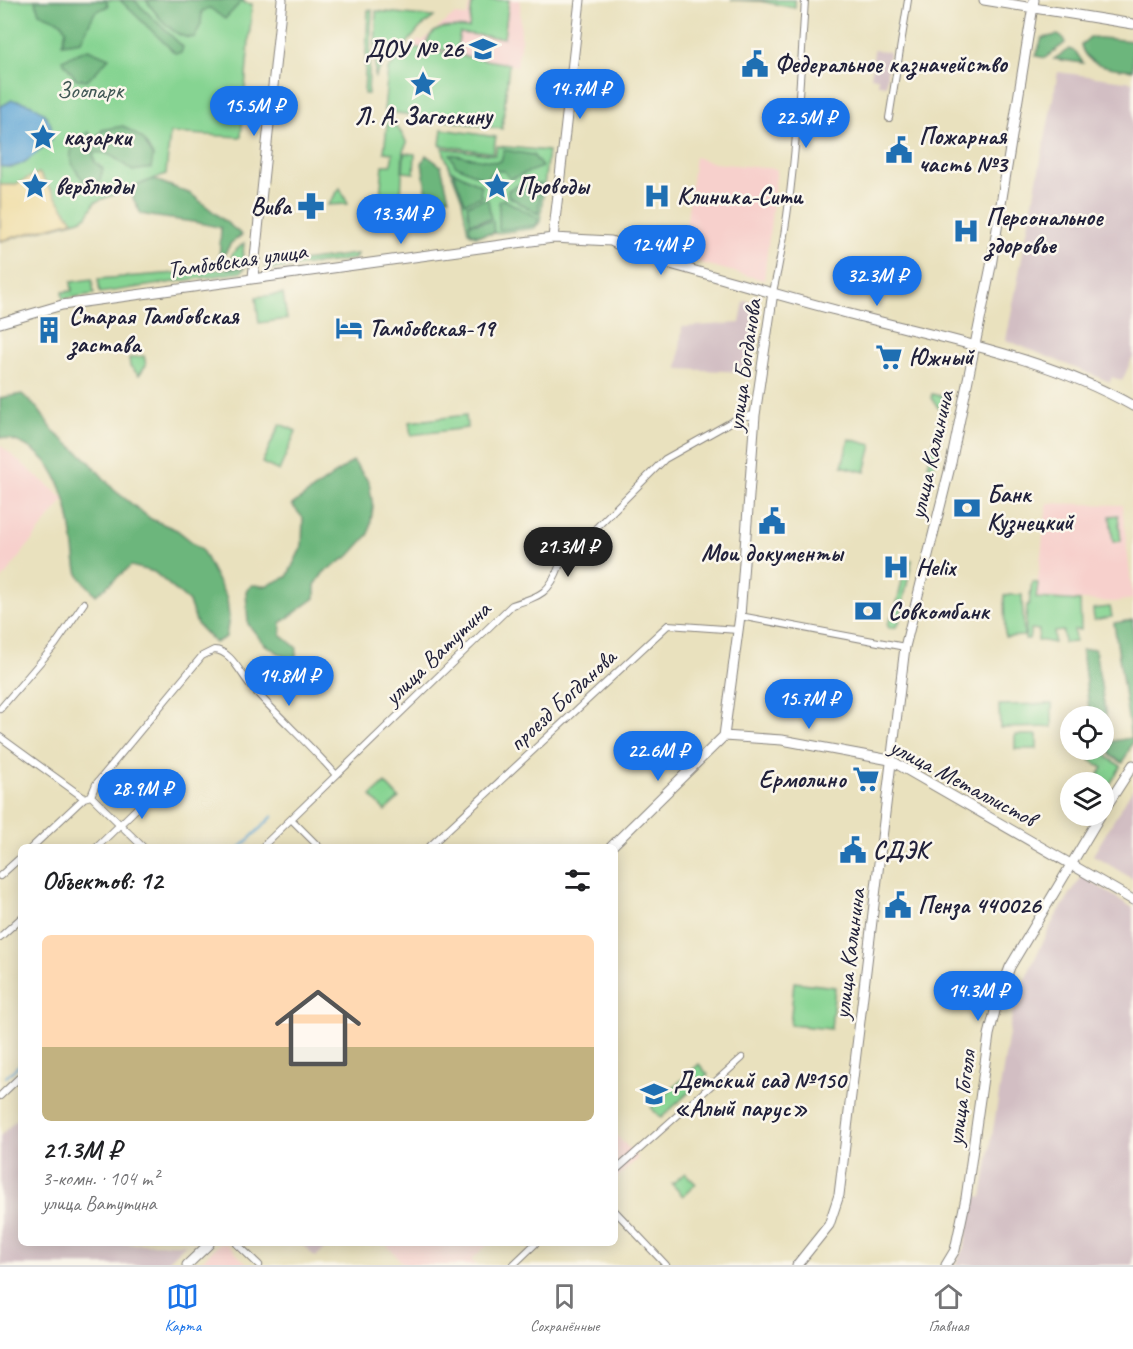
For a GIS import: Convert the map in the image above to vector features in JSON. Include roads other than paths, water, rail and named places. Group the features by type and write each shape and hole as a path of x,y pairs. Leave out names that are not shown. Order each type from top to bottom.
{"main road":[{"path":"253,277 282,0"},
{"path":"553,238 580,0"},
{"path":"984,0 1033,4 1133,24"},
{"name":"улица Калинина","path":"797,1265 829,1225 839,1195 905,647 943,497 992,266 1033,4"},
{"name":"Тамбовская улица","path":"0,323 62,304 253,277 553,238 611,241 636,254 975,344 1103,389 1133,406"},
{"name":"улица Богданова","path":"724,736 740,616 755,415 773,292"},
{"path":"614,844 724,736"},
{"name":"улица Металлистов","path":"724,736 782,740 890,760 1133,900"},
{"path":"1114,794 1133,765"},
{"name":"улица Гоголя","path":"946,1265 954,1250 966,1198 989,1035 998,999 1010,967 1095,826"},
{"path":"187,1265 207,1246"}],"street":[{"name":"улица Богданова","path":"773,292 782,251 794,152 805,0"},
{"path":"889,118 908,0"},
{"name":"улица Ватутина","path":"265,844 512,605 540,597 554,582 560,564 665,459 740,417 755,415"},
{"path":"0,709 55,645 84,603"},
{"path":"740,616 905,647"},
{"name":"проезд Богданова","path":"432,844 668,625 738,630"},
{"path":"91,796 94,788 202,656 214,650 225,652 251,687 336,775"},
{"path":"0,737 84,798"},
{"path":"100,844 171,775"},
{"path":"35,844 84,798 91,796"},
{"path":"91,796 140,844"},
{"path":"291,819 316,844"},
{"path":"0,876 18,860"},
{"path":"0,937 18,921"},
{"path":"618,1168 742,1058"},
{"path":"0,1096 18,1079"},
{"path":"618,1214 666,1265"},
{"path":"239,1246 259,1265"},
{"path":"513,1265 533,1246"}],"water":[{"path":"12,100 28,104 41,111 50,122 52,139 22,164 7,167 0,166 0,107"}],"waterway":[{"path":"244,844 273,816"},
{"path":"6,1077 18,1066"}],"place":[{"name":"ДОУ № 26","path":"483,49"},
{"name":"Федеральное казначейство","path":"755,64"},
{"name":"Л. А. Загоскину","path":"423,84"},
{"name":"казарки","path":"43,137"},
{"name":"Пожарная часть №3","path":"899,150"},
{"name":"верблюды","path":"35,186"},
{"name":"Проводы","path":"497,186"},
{"name":"Клиника-Сити","path":"657,196"},
{"name":"Вива","path":"311,206"},
{"name":"Персональное здоровье","path":"966,231"},
{"name":"Тамбовская-19","path":"349,328"},
{"name":"Старая Тамбовская застава","path":"49,330"},
{"name":"Южный","path":"889,357"},
{"name":"Банк Кузнецкий","path":"967,508"},
{"name":"Мои документы","path":"772,521"},
{"name":"Helix","path":"896,567"},
{"name":"Совкомбанк","path":"868,611"},
{"name":"Ермолино","path":"866,779"},
{"name":"СДЭК","path":"853,850"},
{"name":"Пенза 440026","path":"898,905"},
{"name":"Детский сад №150 «Алый парус»","path":"654,1094"}],"park label":[{"name":"Зоопарк","path":"90,90"}]}
